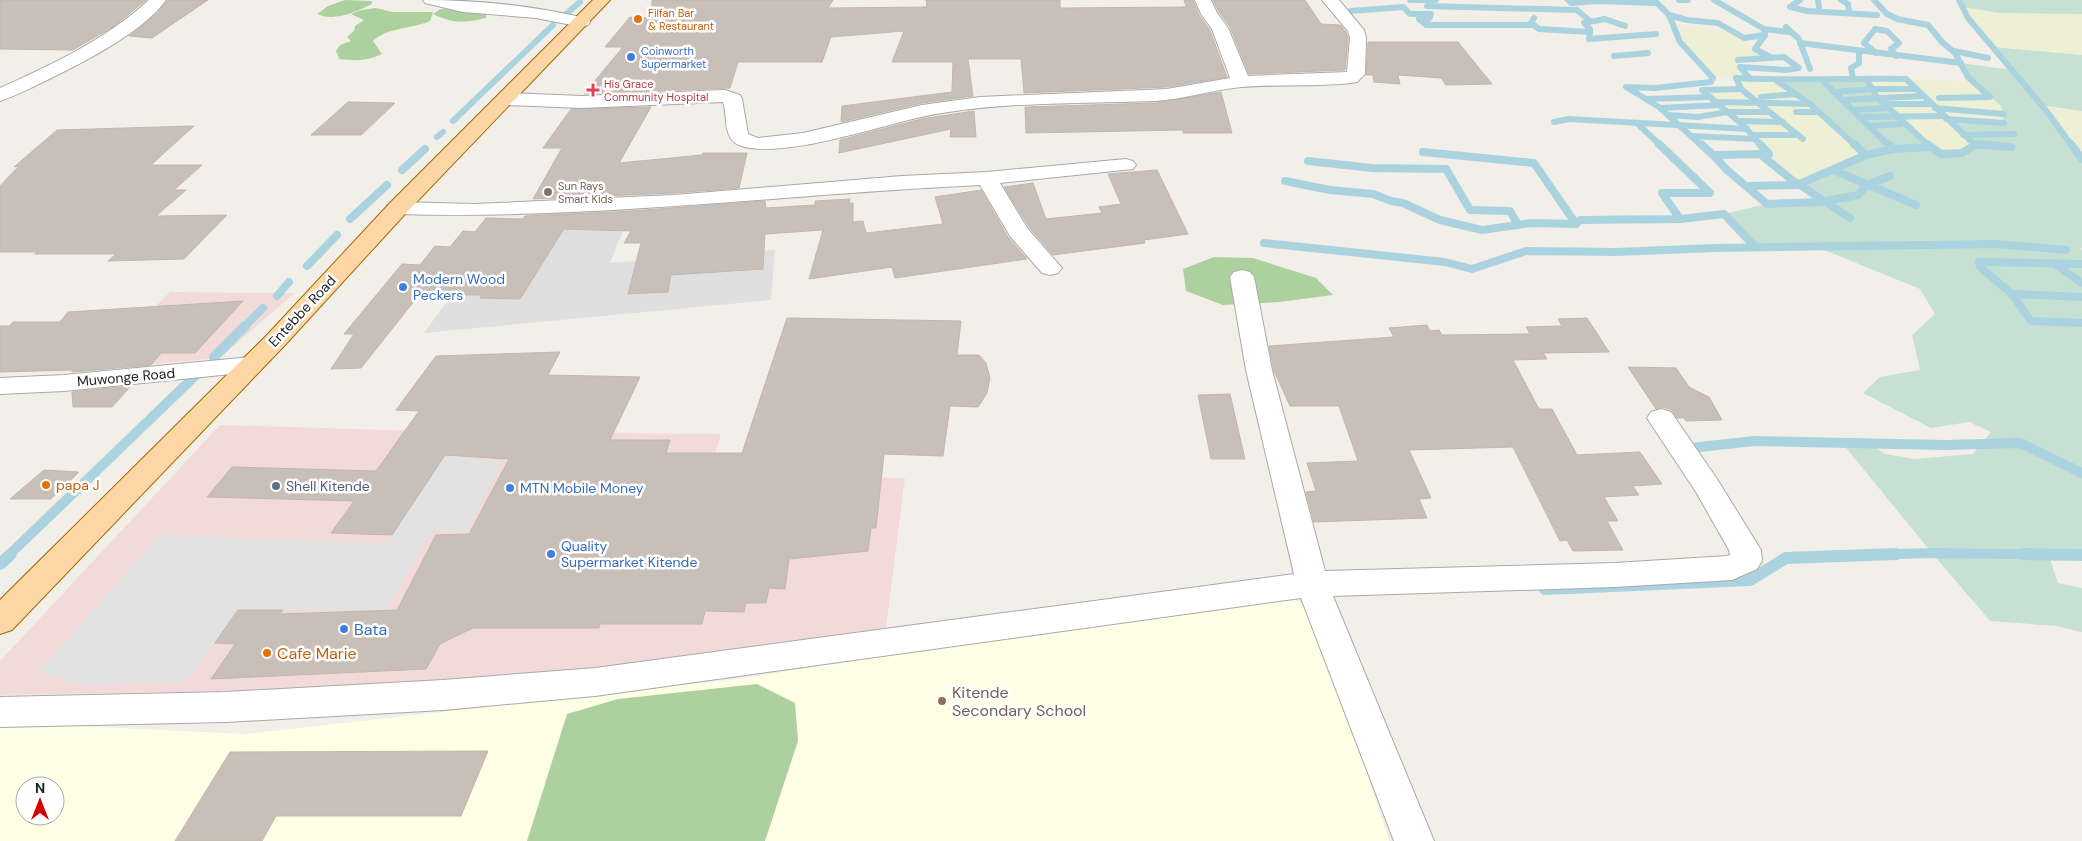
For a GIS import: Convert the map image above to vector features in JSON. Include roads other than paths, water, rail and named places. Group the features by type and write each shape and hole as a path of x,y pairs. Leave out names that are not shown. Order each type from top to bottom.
{"main road":[{"name":"Entebbe Road","path":"0,620 251,365 398,208 602,0"}],"street":[{"path":"0,96 104,43 128,28 158,0"},
{"path":"431,0 463,7 536,13 582,22"},
{"path":"1203,0 1209,14 1220,28 1242,82"},
{"path":"507,99 582,102 725,96 733,99 738,134 746,142 761,143 787,142 883,119 963,104 1159,95 1242,82 1351,78 1356,74 1358,38 1356,30 1330,0"},
{"path":"398,208 474,210 692,200 894,183 987,178 1126,165"},
{"path":"987,178 1018,231 1050,268"},
{"path":"1242,277 1262,379 1288,492 1312,584 1414,841"},
{"name":"Muwonge Road","path":"0,386 64,383 251,365"},
{"path":"0,712 226,707 442,695 595,682 1312,584 1615,575 1732,568 1746,561 1745,550 1707,486 1661,418"}],"waterway":[{"path":"1410,0 1436,0"},
{"path":"1568,0 1571,3 1597,1 1657,3"},
{"path":"1654,0 1657,3"},
{"path":"1679,0 1688,0"},
{"path":"1714,0 1764,29 1789,32"},
{"path":"1800,0 1790,7 1807,11 1877,15"},
{"path":"1818,0 1819,8"},
{"path":"1841,0 1848,4 1849,11"},
{"path":"1874,0 1886,13 1897,19 1928,25 1942,42 1955,53 1960,63"},
{"path":"1959,0 1968,18 2049,114 2072,146"},
{"path":"565,15 580,2"},
{"path":"1657,3 1669,15"},
{"path":"1427,6 1577,10 1590,21"},
{"path":"1351,11 1403,7 1410,14 1431,14 1429,19 1419,19 1426,25 1530,25"},
{"path":"1669,15 1687,20 1718,23 1744,38 1765,35"},
{"path":"1669,15 1680,42 1713,78 1711,82 1655,88 1626,87 1659,107 1679,125"},
{"path":"1534,18 1531,23 1539,29 1590,32"},
{"path":"1590,32 1590,29 1584,23 1605,19 1625,26"},
{"path":"453,121 553,25"},
{"path":"1786,27 1799,39 1800,43"},
{"path":"1875,52 1864,43 1875,29 1887,31 1899,43 1891,49 1895,55"},
{"path":"1764,30 1765,35"},
{"path":"1590,32 1589,39 1656,34"},
{"path":"1765,35 1755,49 1772,58"},
{"path":"1800,43 1875,52"},
{"path":"1800,43 1810,69"},
{"path":"1954,51 1988,58"},
{"path":"1853,78 1851,68 1859,63 1859,52"},
{"path":"1875,52 1895,55"},
{"path":"1614,56 1648,53"},
{"path":"1895,55 1960,63"},
{"path":"1749,78 1740,67 1786,70 1799,68 1784,57 1772,58"},
{"path":"1738,60 1772,58"},
{"path":"1939,98 1990,97 1968,77 1960,63"},
{"path":"1741,89 1736,78 1749,78"},
{"path":"1749,78 1866,79"},
{"path":"1866,79 1906,79 1936,108"},
{"path":"1866,79 1872,89"},
{"path":"1777,81 1810,104"},
{"path":"1823,81 1834,92"},
{"path":"1728,112 1702,90 1741,89"},
{"path":"1741,89 1758,103"},
{"path":"1834,92 1872,89"},
{"path":"1872,89 1914,89"},
{"path":"1872,89 1878,98"},
{"path":"1834,92 1842,100"},
{"path":"1761,97 1795,94"},
{"path":"1878,98 1922,96"},
{"path":"1646,99 1710,97"},
{"path":"1842,100 1878,98"},
{"path":"1878,98 1884,104"},
{"path":"1842,100 1860,117"},
{"path":"1716,102 1758,103"},
{"path":"1758,103 1810,104"},
{"path":"1758,103 1770,112"},
{"path":"1810,104 1819,112"},
{"path":"1884,104 1930,104"},
{"path":"1884,104 1889,108"},
{"path":"1661,108 1719,105"},
{"path":"1853,110 1889,108"},
{"path":"1889,108 1898,117"},
{"path":"1936,108 2003,114"},
{"path":"1936,108 1948,119"},
{"path":"1668,115 1698,117 1728,112"},
{"path":"1728,112 1770,112"},
{"path":"1728,112 1747,129"},
{"path":"1770,112 1782,122"},
{"path":"1796,112 1819,112"},
{"path":"1819,112 1856,146"},
{"path":"1898,117 1943,116"},
{"path":"1860,117 1889,146"},
{"path":"1860,117 1898,117"},
{"path":"1898,117 1929,146"},
{"path":"1554,122 1569,119 1679,125"},
{"path":"1948,119 2004,123"},
{"path":"1948,119 1965,135"},
{"path":"1739,121 1782,122"},
{"path":"1782,122 1803,139"},
{"path":"1637,123 1661,146"},
{"path":"1869,126 1904,124"},
{"path":"1679,125 1747,129"},
{"path":"1679,125 1702,146"},
{"path":"1747,129 1755,139"},
{"path":"437,137 443,132"},
{"path":"1965,135 2014,134"},
{"path":"1752,135 1798,135"},
{"path":"1965,135 1975,145"},
{"path":"1691,136 1755,139"},
{"path":"1755,139 1761,146"},
{"path":"1659,144 1710,193 1662,193 1680,219"},
{"path":"1701,144 1713,155"},
{"path":"1760,144 1769,154 1760,154"},
{"path":"1854,144 1866,155"},
{"path":"1888,144 1893,149"},
{"path":"1927,144 1941,154 1962,153 1975,145"},
{"path":"1974,144 2011,147"},
{"path":"2071,144 2082,159"},
{"path":"1975,145 1985,146"},
{"path":"1893,149 1930,147"},
{"path":"402,170 425,149"},
{"path":"1866,155 1893,149"},
{"path":"1423,152 1534,163 1576,224"},
{"path":"1713,155 1760,154"},
{"path":"1760,154 1799,184"},
{"path":"1713,155 1727,170 1767,204 1824,201"},
{"path":"1799,184 1866,155"},
{"path":"1308,161 1372,168 1446,169 1470,210 1510,211 1518,225"},
{"path":"1833,170 1868,185"},
{"path":"1868,185 1890,176"},
{"path":"1285,181 1330,190 1373,194 1391,201 1403,203 1440,220 1482,230 1518,225"},
{"path":"1748,186 1799,184"},
{"path":"1799,184 1824,201"},
{"path":"350,219 387,185"},
{"path":"1824,201 1858,195 1868,185"},
{"path":"1868,185 1916,205"},
{"path":"1824,201 1850,218"},
{"path":"1680,219 1724,214 1755,247"},
{"path":"1576,224 1580,220 1680,219"},
{"path":"1518,225 1531,223 1576,224"},
{"path":"307,266 337,235"},
{"path":"1264,243 1445,262 1472,269 1526,251 1616,252 1715,248 1996,244 2066,250"},
{"path":"2012,294 1980,267 1979,262 2081,264"},
{"path":"2055,264 2082,283"},
{"path":"277,296 289,282"},
{"path":"2012,294 2082,297"},
{"path":"2012,294 2031,321 2082,323"},
{"path":"214,357 263,308"},
{"path":"9,555 196,375"},
{"path":"1690,448 1754,441 1945,445 2020,443 2082,473"},
{"path":"0,564 11,554"},
{"path":"1545,589 1750,580 1786,558 1896,554"},
{"path":"1860,555 1896,554"},
{"path":"1896,554 2082,555 2023,554"}],"place":[{"name":"Filfan Bar & Restaurant","path":"638,19"},
{"name":"Coinworth Supermarket","path":"631,57"},
{"name":"His Grace Community Hospital","path":"593,90"},
{"name":"Sun Rays Smart Kids","path":"548,192"},
{"name":"Modern Wood Peckers","path":"403,287"},
{"name":"papa J","path":"46,485"},
{"name":"Shell Kitende","path":"276,486"},
{"name":"MTN Mobile Money","path":"510,488"},
{"name":"Quality Supermarket Kitende","path":"551,554"},
{"name":"Bata","path":"344,629"},
{"name":"Cafe Marie","path":"267,653"},
{"name":"Kitende Secondary School","path":"942,701"}]}
